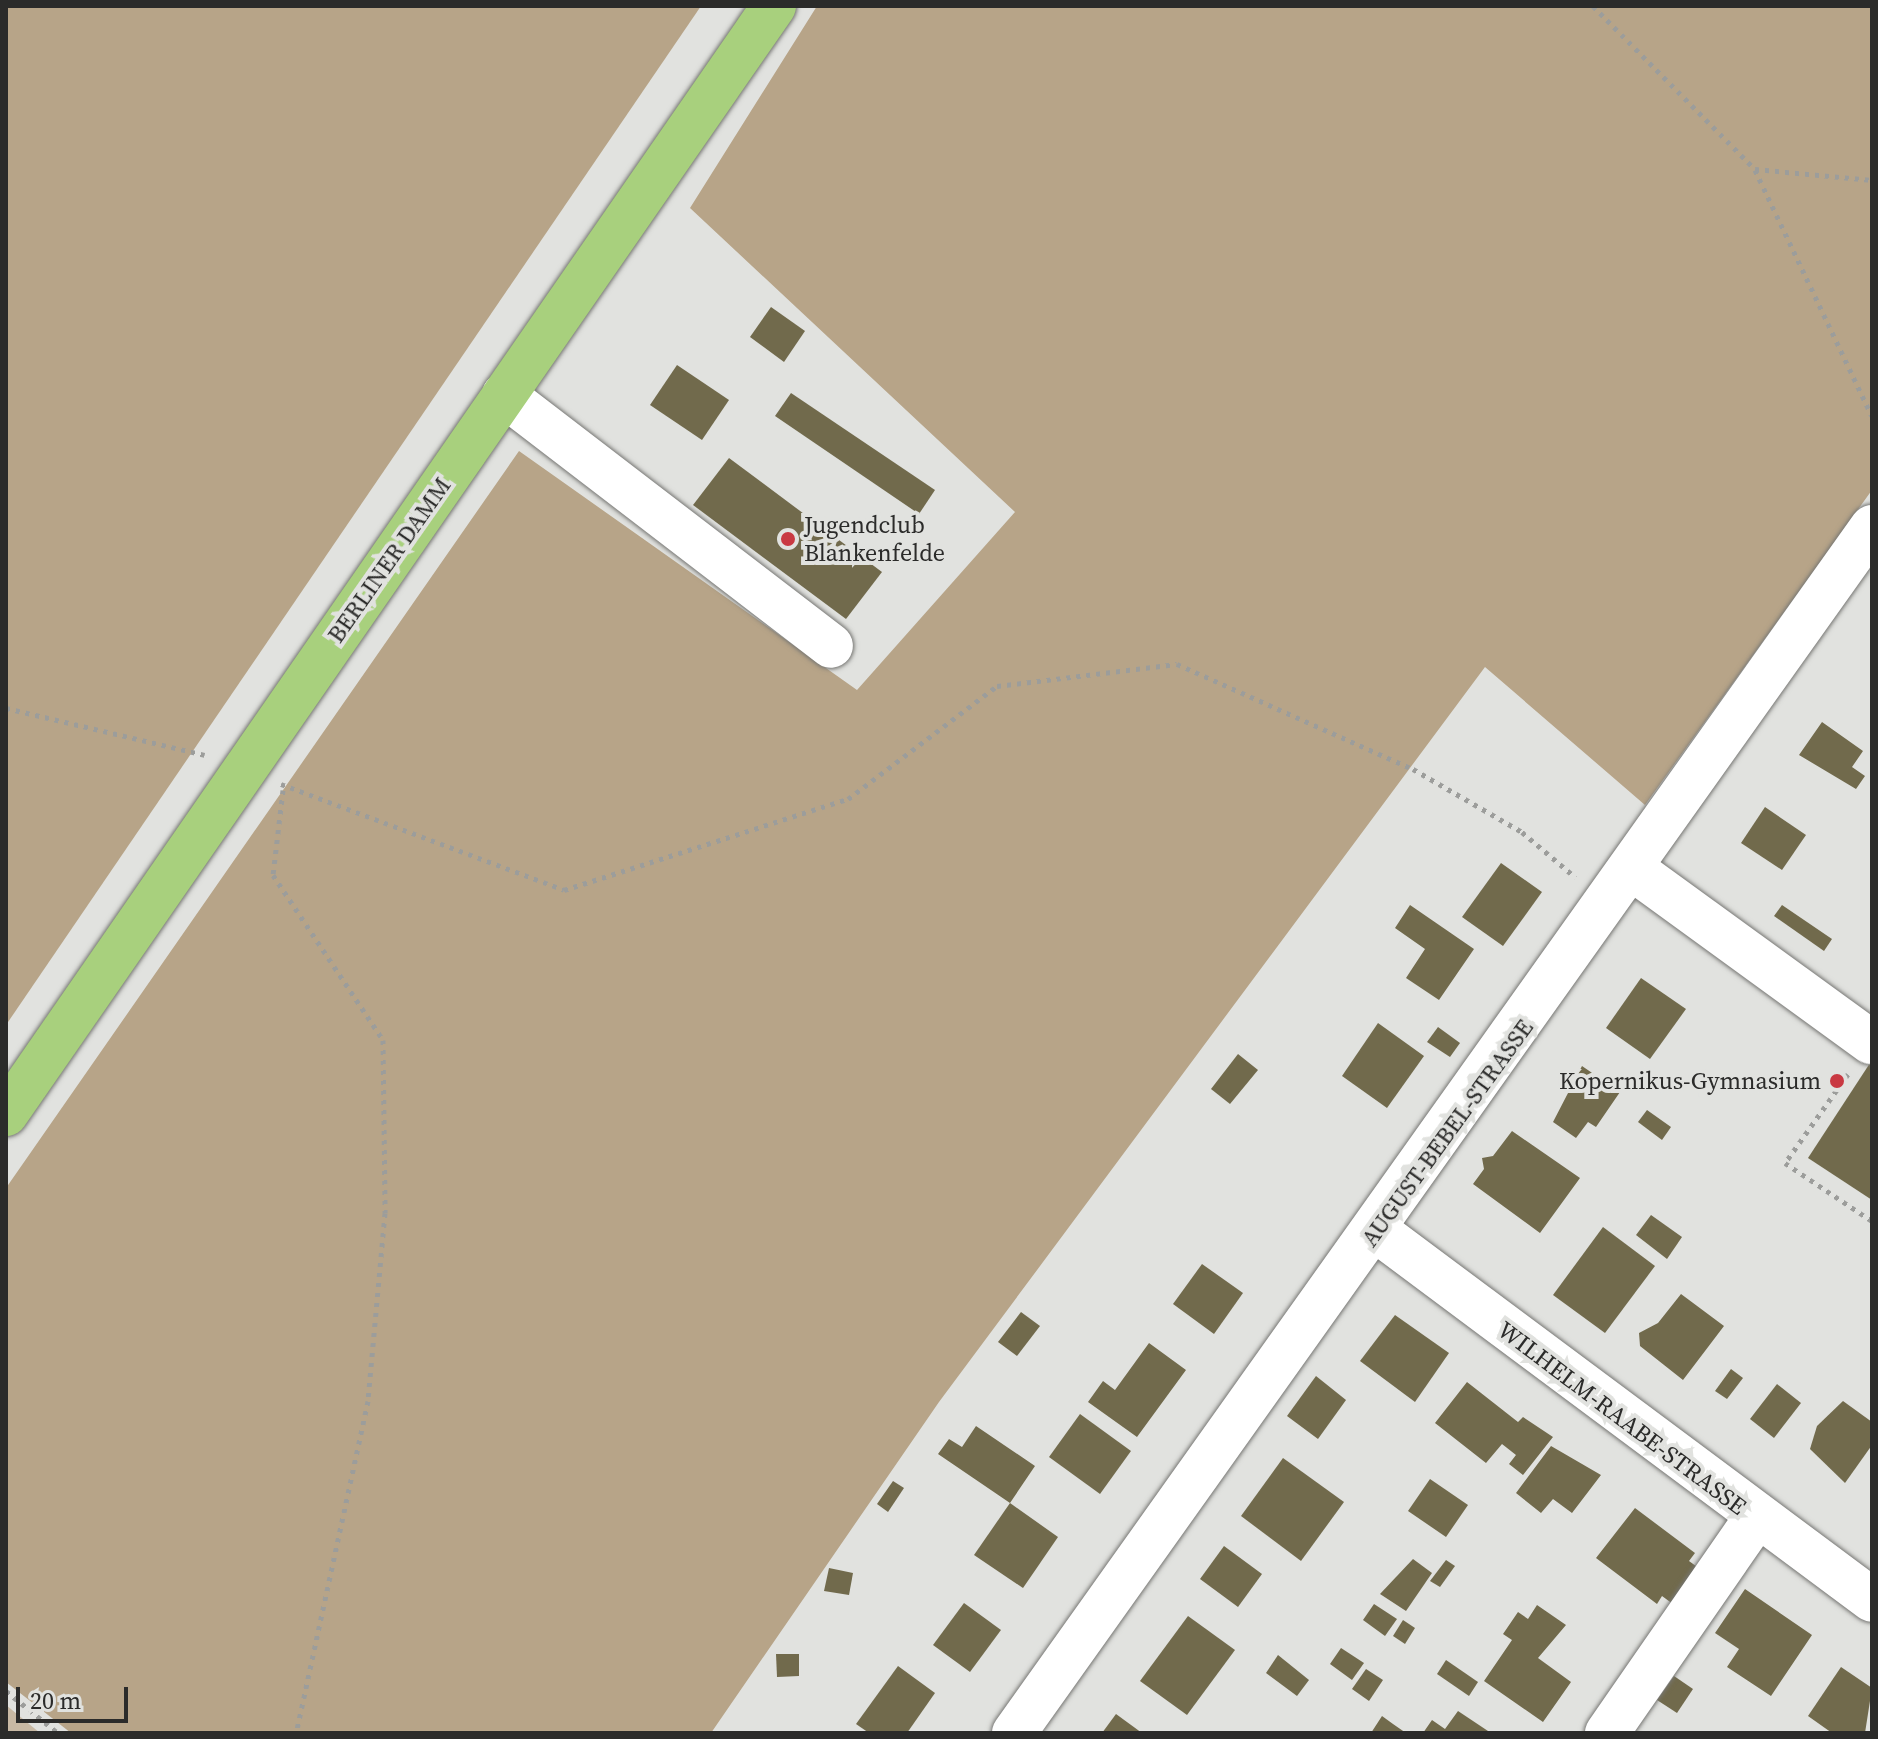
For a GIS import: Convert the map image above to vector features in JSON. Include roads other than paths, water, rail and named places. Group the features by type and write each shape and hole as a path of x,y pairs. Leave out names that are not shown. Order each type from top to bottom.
{"main road":[{"name":"BERLINER DAMM","path":"6,1114 774,6"}],"street":[{"path":"504,395 831,646"},
{"name":"AUGUST-BEBEL-STRASSE","path":"1014,1733 1606,910 1872,527"},
{"path":"1634,870 1871,1042"},
{"name":"WILHELM-RAABE-STRASSE","path":"1377,1231 1755,1519 1872,1600"},
{"path":"1607,1733 1755,1519"}],"place":[{"name":"Jugendclub Blankenfelde","path":"788,539"},
{"name":"Kopernikus-Gymnasium","path":"1837,1081"}]}
